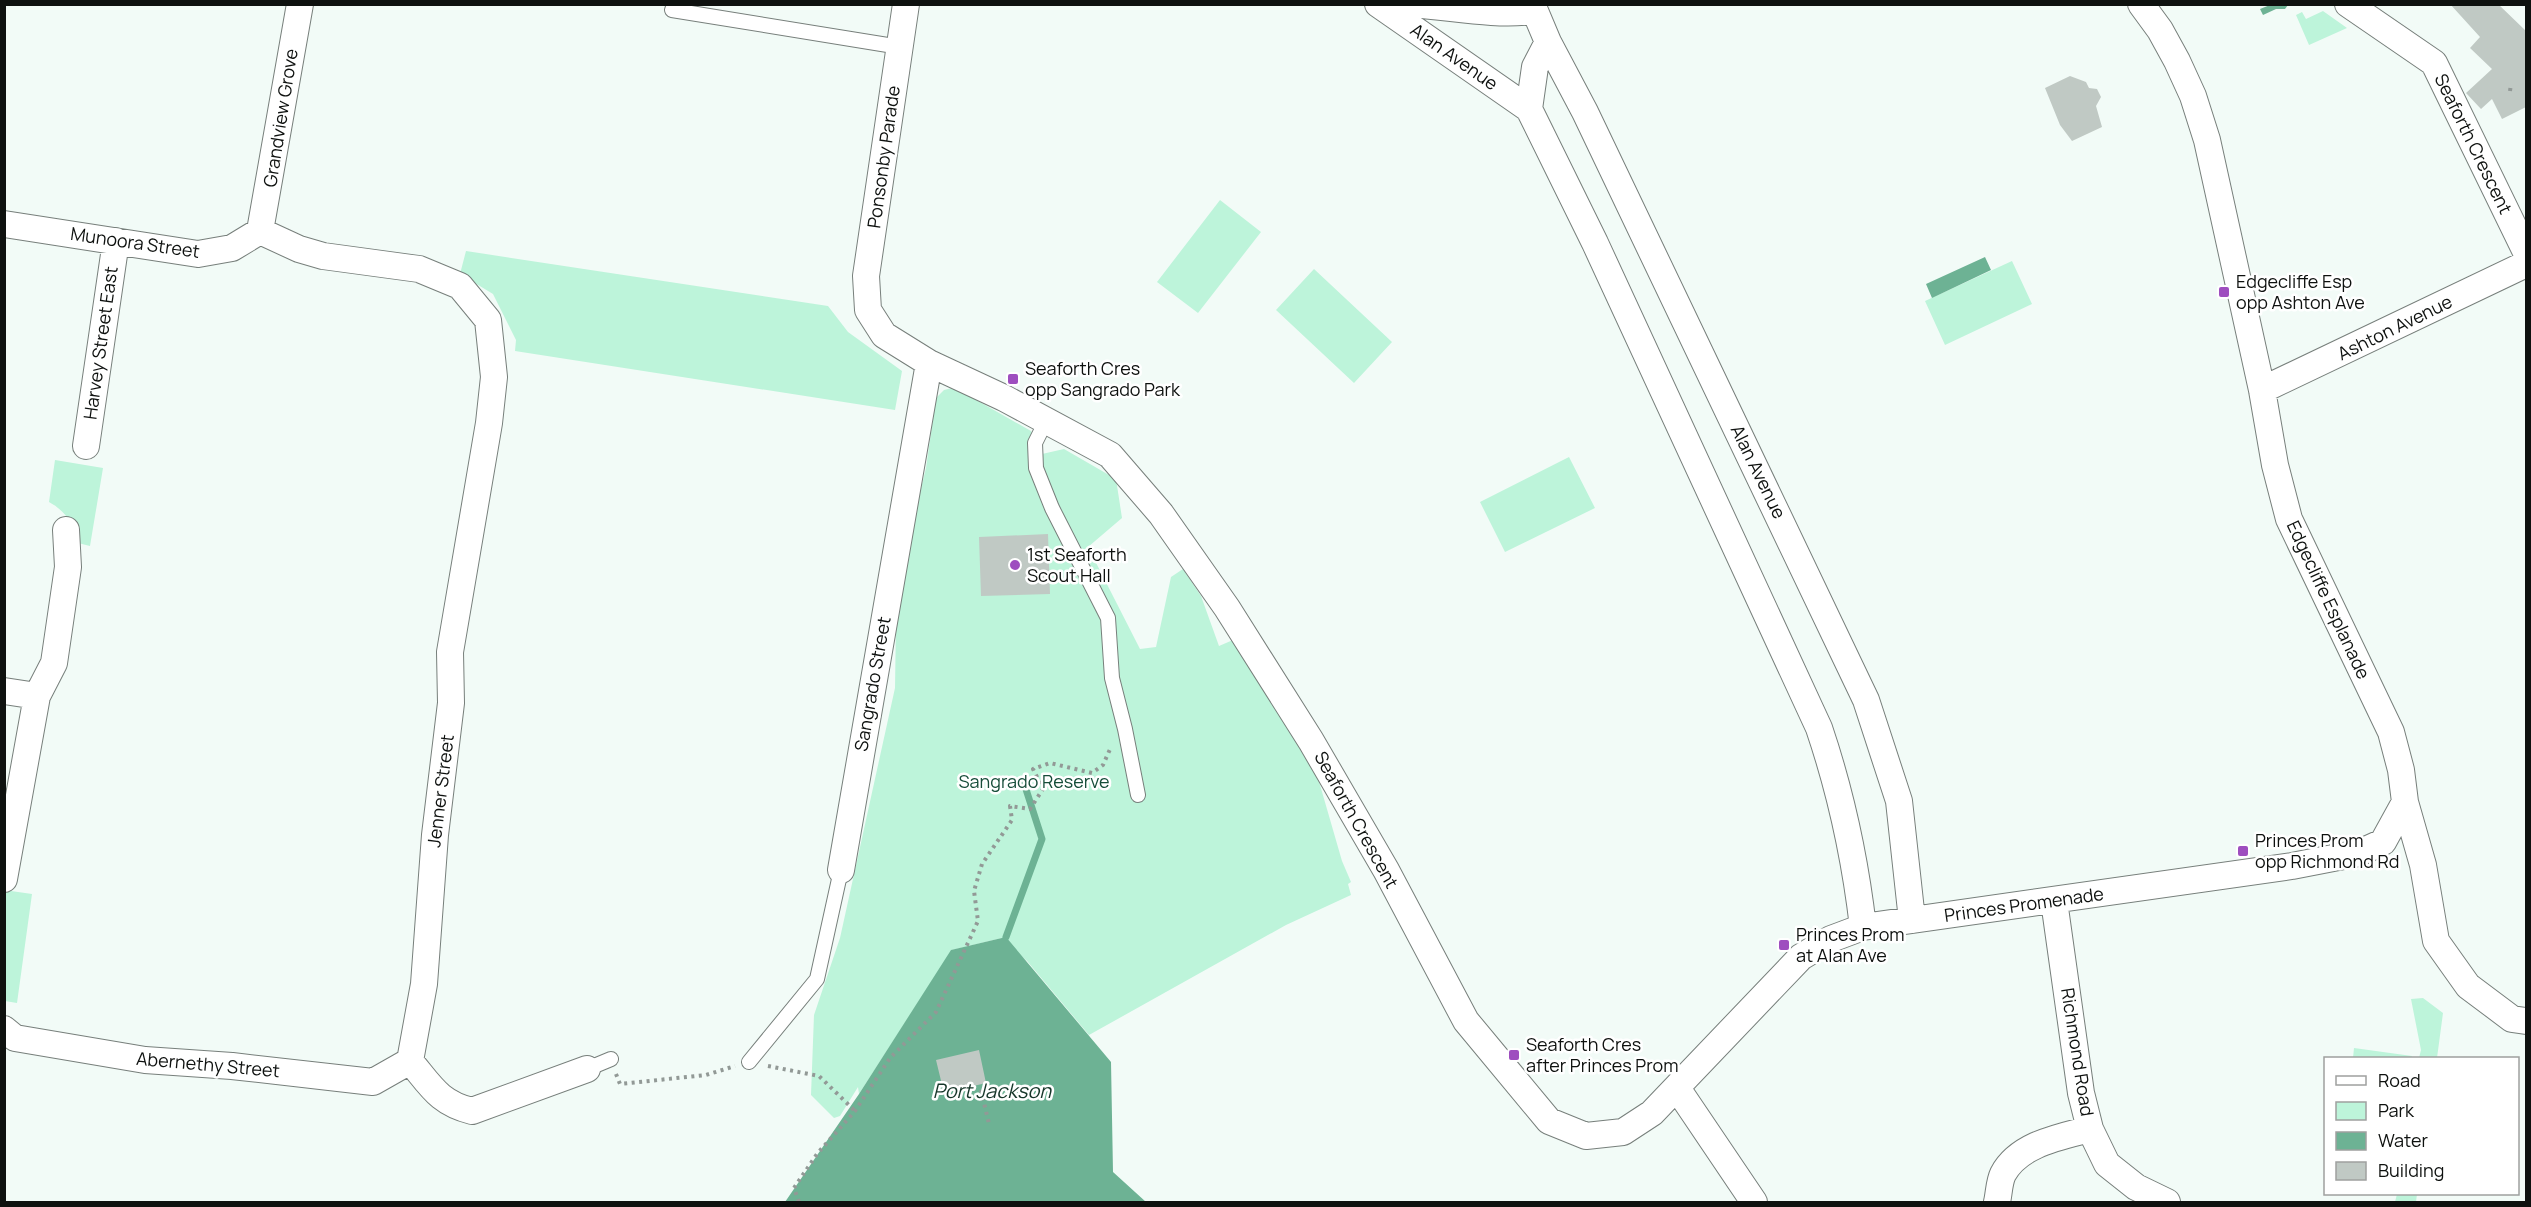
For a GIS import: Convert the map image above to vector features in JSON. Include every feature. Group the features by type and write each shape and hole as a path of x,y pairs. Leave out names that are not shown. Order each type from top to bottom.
{"street":[{"name":"Grandview Grove","path":"260,231 264,219 300,4"},
{"name":"Ponsonby Parade","path":"906,4 866,276 868,310 884,335 929,363"},
{"name":"Alan Avenue","path":"1378,4 1530,109 1605,264 1819,728 1836,778 1855,862 1863,927"},
{"name":"Alan Avenue","path":"1411,4 1493,12 1533,8 1548,42 1586,112 1866,700 1899,801 1912,920"},
{"name":"Edgecliffe Esplanade","path":"2141,4 2160,30 2177,61 2203,129 2262,390 2275,465 2289,519 2391,732 2401,770 2405,802 2423,865 2436,941 2468,986 2512,1019 2526,1022"},
{"name":"Seaforth Crescent","path":"2348,4 2434,63 2526,252"},
{"path":"1530,109 1534,67 1548,42"},
{"name":"Munoora Street","path":"4,224 198,254 232,248 260,231"},
{"name":"Jenner Street","path":"260,231 298,249 323,256 419,270 460,286 488,320 494,377 450,652 451,703 435,835 424,984 410,1061"},
{"name":"Harvey Street East","path":"86,446 116,241"},
{"name":"Ashton Avenue","path":"2262,390 2526,264"},
{"name":"Seaforth Crescent","path":"929,363 1110,455 1161,514 1227,608 1311,741 1386,870 1466,1021 1549,1121 1586,1136 1623,1132 1652,1113 1677,1088"},
{"name":"Sangrado Street","path":"841,870 929,363"},
{"path":"4,879 37,696 54,663 68,567 66,530"},
{"path":"4,691 37,696"},
{"name":"Princes Promenade","path":"1677,1088 1801,957 1831,939 1863,927 2292,866 2359,853 2383,842 2405,802"},
{"name":"Richmond Road","path":"2054,901 2081,1093 2090,1129 2107,1164 2136,1187 2167,1203"},
{"name":"Abernethy Street","path":"4,1029 15,1038 144,1060 232,1066 373,1082 410,1061"},
{"path":"410,1061 440,1097 453,1106 472,1110 587,1069"},
{"path":"1677,1088 1754,1203"},
{"path":"1997,1203 2003,1174 2021,1153 2054,1139 2090,1129"}],"lane":[{"path":"672,10 900,46"},
{"path":"1046,421 1035,442 1036,468 1052,508 1108,618 1112,678 1138,795"},
{"name":"Sangrado Street","path":"749,1062 817,980 841,870"},
{"path":"587,1069 611,1059"}],"path":[{"path":"2510,91 2511,84"},
{"path":"799,1203 794,1188 817,1154 855,1111 890,1058 936,1012 978,921 974,891 982,864 1012,820 1010,806 1029,809 1043,789 1033,769 1050,763 1092,773 1103,765 1110,747 1125,729"},
{"path":"611,1059 620,1084 706,1074 749,1062 819,1076 855,1111"},
{"path":"981,1090 989,1124"}],"green space":[{"path":"2323,11 2347,28 2309,45 2296,15 2302,12 2306,19"},
{"path":"1220,200 1261,232 1198,313 1157,282"},
{"path":"466,251 828,306 848,332 902,371 895,410 515,351 516,340 493,294 460,274"},
{"path":"2012,261 2032,304 1945,345 1925,301"},
{"path":"1314,269 1392,342 1354,383 1276,310"},
{"name":"Sangrado Reserve","path":"952,388 1031,431 1042,454 1064,449 1116,479 1122,518 1088,547 1140,649 1156,647 1171,577 1183,569 1201,596 1219,646 1233,640 1318,778 1342,861 1351,882 1348,884 1351,895 1286,925 1089,1035 1027,961 1002,938 952,950 859,1094 858,1087 840,1116 834,1118 811,1095 814,1015 840,938 895,688 896,622 905,553 926,468 936,398 944,390"},
{"path":"1569,457 1595,508 1505,552 1480,502"},
{"path":"55,460 103,468 90,546 78,543 68,519 49,502"},
{"path":"4,890 32,894 17,1003 5,1001"},
{"path":"2423,998 2443,1013 2437,1057 2419,1057 2421,1050 2411,999"},
{"path":"2354,1048 2412,1056 2412,1057 2353,1057"},
{"path":"2397,1195 2417,1195 2416,1202 2395,1202"}],"water":[{"path":"2270,5 2288,5 2285,9 2276,9 2263,15 2260,9"},
{"path":"1985,257 1991,270 1932,298 1926,284"},
{"name":"Port Jackson","path":"1006,937 1111,1062 1113,1172 1146,1202 785,1202 859,1094 951,950"}],"building":[{"path":"2450,4 2498,4 2526,31 2526,107 2502,119 2492,99 2481,109 2466,93 2492,69 2470,48 2480,37"},
{"path":"2070,76 2086,82 2089,88 2097,89 2101,97 2096,106 2102,127 2072,141 2060,125 2045,88"},
{"name":"1st Seaforth Scout Hall","path":"1048,534 1050,594 981,596 979,537"},
{"path":"979,1050 986,1083 944,1093 936,1060"}],"waterway":[{"path":"1006,937 1042,839 1023,780"}],"place":[{"name":"Edgecliffe Esp opp Ashton Ave","path":"2224,292"},
{"name":"Seaforth Cres opp Sangrado Park","path":"1013,379"},
{"name":"1st Seaforth Scout Hall","path":"1015,565"},
{"name":"Princes Prom opp Richmond Rd","path":"2243,851"},
{"name":"Princes Prom at Alan Ave","path":"1784,945"},
{"name":"Seaforth Cres after Princes Prom","path":"1514,1055"}]}
